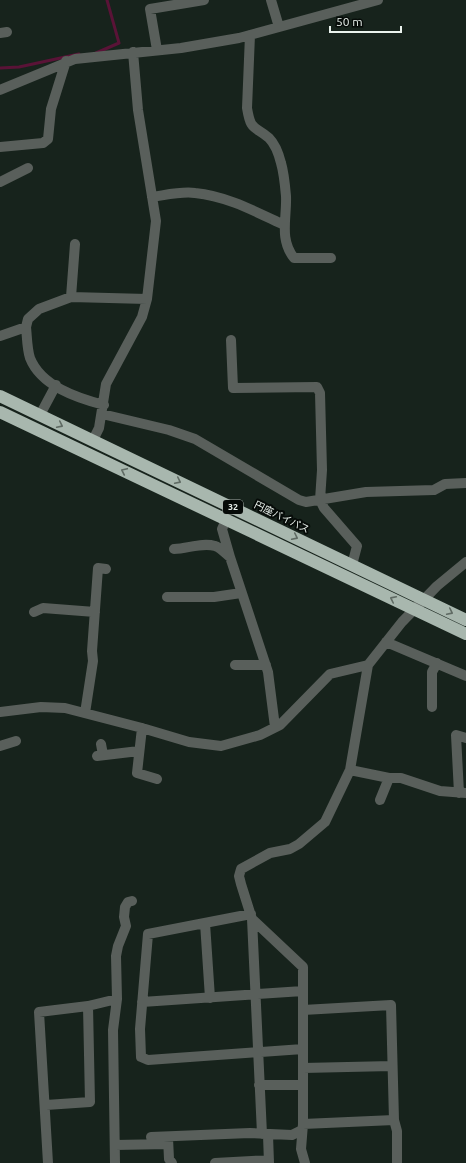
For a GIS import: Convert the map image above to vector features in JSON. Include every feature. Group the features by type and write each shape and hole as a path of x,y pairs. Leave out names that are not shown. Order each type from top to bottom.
{"highway":[{"name":"円座バイパス","path":"0,396 466,620"},
{"name":"32","path":"0,412 466,634"}],"street":[{"path":"157,50 150,9 204,0"},
{"path":"273,0 279,27"},
{"path":"0,90 66,62 133,52 203,45 250,35 378,0"},
{"path":"250,35 247,108 249,120 255,130 268,138 274,146 281,162 286,197 284,232 290,252 294,258 331,258"},
{"path":"93,440 99,428 106,384 142,317 147,300 156,221 138,110 133,52"},
{"path":"0,148 43,143 48,139 51,109 66,62"},
{"path":"0,182 28,168"},
{"path":"152,197 194,192 243,206 284,225"},
{"path":"71,297 74,244"},
{"path":"147,300 71,297 39,310 28,319 26,327 30,357 46,378 73,396 103,409 195,439 299,500 306,502 366,492 434,490 445,484 466,483"},
{"path":"0,336 26,327"},
{"path":"231,340 233,388 317,387 320,393 322,470 320,500 324,508 357,546 352,565"},
{"path":"40,415 56,385"},
{"path":"226,520 222,529 241,593 266,665 276,727"},
{"path":"174,549 188,549 193,546 216,546 230,557"},
{"path":"215,1163 269,1161 259,1085 261,1080 257,995 254,984 252,917 239,876 241,869 270,853 290,849 309,836 325,822 350,770 368,664 402,622 437,586 466,562"},
{"path":"86,713 93,661 92,650 98,568 106,569"},
{"path":"167,597 214,597 241,593"},
{"path":"34,612 43,608 95,612"},
{"path":"386,642 466,676"},
{"path":"432,707 432,672 437,663"},
{"path":"235,664 266,665"},
{"path":"0,712 41,707 65,708 189,742 221,746 260,735 276,727 330,674 368,664"},
{"path":"142,728 137,773 157,779"},
{"path":"350,770 389,778 401,778 440,791 462,793 456,736 466,738"},
{"path":"0,746 16,742"},
{"path":"101,744 100,756 139,751"},
{"path":"380,800 389,778"},
{"path":"115,1163 113,1030 116,1000 118,946 126,926 124,917 125,907 128,902 132,901"},
{"path":"252,917 205,923 148,934 140,1029 141,1057 148,1060 303,1049"},
{"path":"252,917 303,967 303,1127 301,1149 305,1163"},
{"path":"205,923 210,998"},
{"path":"142,1002 303,991"},
{"path":"48,1163 46,1105 39,1012 88,1006 116,1000"},
{"path":"303,1010 391,1005 394,1120 397,1131 397,1163"},
{"path":"46,1105 90,1102 88,1006"},
{"path":"303,1068 392,1066"},
{"path":"259,1085 303,1085"},
{"path":"115,1145 250,1133 265,1135 292,1135 303,1127 394,1120"},
{"path":"151,1137 168,1140"},
{"path":"168,1140 169,1159 172,1163"}],"waterway":[{"path":"96,53 119,43 107,0"},
{"path":"0,68 19,67 79,54"}]}
